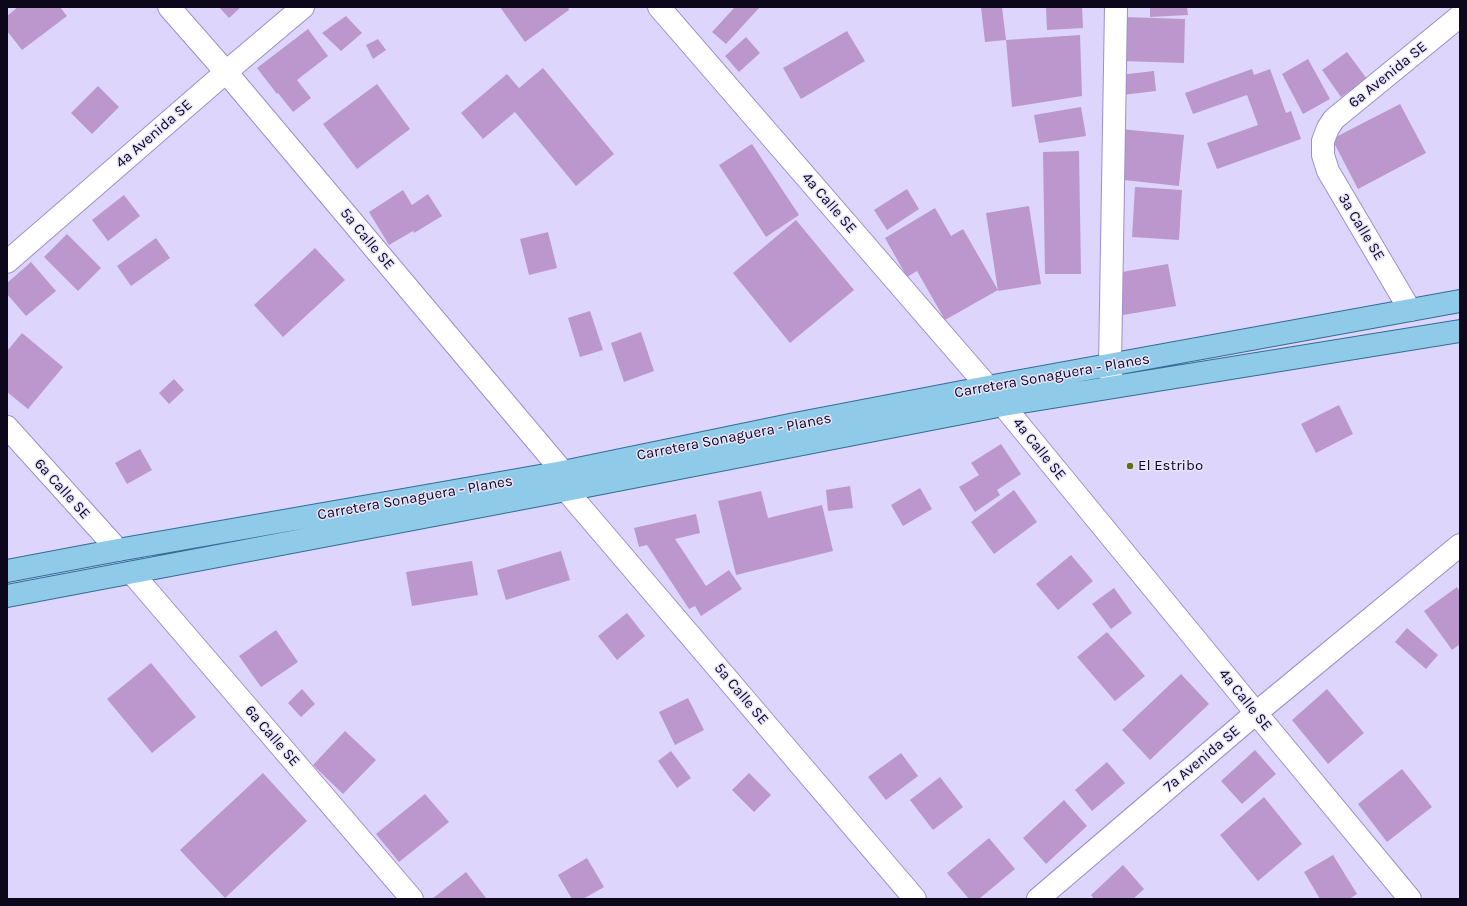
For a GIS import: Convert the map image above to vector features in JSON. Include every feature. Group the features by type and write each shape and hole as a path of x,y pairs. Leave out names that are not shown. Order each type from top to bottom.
{"main road":[{"name":"Carretera Sonaguera - Planes","path":"7,596 132,573 565,481 795,424 988,387 1460,301"},
{"name":"Carretera Sonaguera - Planes","path":"7,571 118,550 565,481 1003,404 1460,331"}],"street":[{"name":"5a Calle SE","path":"169,7 226,72 565,481 915,899"},
{"name":"4a Avenida SE","path":"7,262 303,7"},
{"name":"4a Calle SE","path":"659,7 1003,404 1410,899"},
{"path":"1113,387 1110,365 1116,7"},
{"name":"6a Avenida SE","path":"1323,141 1328,128 1334,119 1460,16"},
{"name":"3a Calle SE","path":"1323,141 1323,154 1328,171 1410,310"},
{"name":"6a Calle SE","path":"7,428 118,550"},
{"name":"7a Avenida SE","path":"1038,899 1256,713 1460,545"},
{"name":"6a Calle SE","path":"132,573 412,899"}],"building":[{"path":"18,7 60,7 67,16 22,50 7,31 7,16"},
{"path":"219,7 241,7 229,18"},
{"path":"500,7 568,7 569,10 525,42"},
{"path":"735,7 760,7 726,44 712,32"},
{"path":"981,7 1002,7 1006,40 985,42"},
{"path":"1046,7 1082,7 1083,28 1047,30"},
{"path":"1150,7 1187,7 1188,15 1150,17"},
{"path":"346,16 362,33 341,51 322,33"},
{"path":"1123,17 1185,19 1184,63 1122,61"},
{"path":"308,29 328,56 297,80 311,98 293,112 257,68"},
{"path":"847,31 865,61 801,99 783,68"},
{"path":"1080,35 1082,96 1012,107 1006,40"},
{"path":"746,37 760,53 739,72 725,56"},
{"path":"378,39 386,50 373,59 366,45"},
{"path":"1347,52 1367,79 1341,97 1322,70"},
{"path":"1308,59 1330,99 1303,114 1282,74"},
{"path":"543,68 614,154 576,186 515,112 483,139 461,113 507,74 519,88"},
{"path":"1252,69 1254,75 1270,69 1286,113 1291,111 1301,139 1217,169 1207,143 1258,125 1247,95 1193,114 1185,93"},
{"path":"1154,71 1156,91 1122,95 1119,75"},
{"path":"377,84 410,129 357,169 323,124"},
{"path":"98,86 119,107 92,134 71,113"},
{"path":"1400,104 1426,153 1358,189 1332,139"},
{"path":"1081,107 1086,136 1039,143 1034,115"},
{"path":"1120,129 1184,135 1179,186 1115,179"},
{"path":"752,144 799,215 766,237 719,165"},
{"path":"1079,151 1081,274 1045,274 1043,152"},
{"path":"1135,187 1182,190 1179,240 1132,237"},
{"path":"907,189 919,209 887,230 874,210"},
{"path":"403,190 412,205 428,194 442,216 414,233 413,231 389,245 369,212"},
{"path":"124,195 140,216 108,241 92,220"},
{"path":"1029,206 1041,284 998,291 986,213"},
{"path":"935,208 951,236 963,229 998,290 945,320 917,271 907,277 885,238"},
{"path":"796,220 854,290 790,343 733,273"},
{"path":"548,232 557,268 529,275 520,239"},
{"path":"67,234 101,268 78,291 44,257"},
{"path":"156,238 170,258 131,286 117,266"},
{"path":"315,248 345,280 283,337 254,305"},
{"path":"31,262 56,291 26,316 7,294 7,283"},
{"path":"1168,264 1176,306 1123,315 1116,273"},
{"path":"590,311 603,350 580,357 568,318"},
{"path":"641,332 654,371 624,382 611,343"},
{"path":"22,333 63,367 28,409 7,392 7,351"},
{"path":"174,379 184,390 169,404 159,393"},
{"path":"1339,405 1353,434 1316,453 1301,424"},
{"path":"1001,444 1021,474 997,490 1000,495 975,512 959,487 979,475 971,463"},
{"path":"140,449 152,470 127,484 115,463"},
{"path":"850,486 853,508 828,511 826,490"},
{"path":"920,488 932,509 903,526 891,505"},
{"path":"1014,490 1037,522 994,554 971,522"},
{"path":"761,491 768,518 822,505 833,551 736,575 718,501"},
{"path":"696,514 700,533 675,539 706,586 729,570 742,589 701,616 695,606 689,609 647,545 639,547 634,528"},
{"path":"561,551 570,580 506,600 497,570"},
{"path":"1071,555 1093,581 1058,610 1036,584"},
{"path":"472,561 478,595 412,606 406,572"},
{"path":"1457,587 1460,592 1460,644 1452,650 1424,611"},
{"path":"1114,588 1132,613 1111,629 1092,604"},
{"path":"627,613 645,636 617,660 598,636"},
{"path":"1407,628 1438,655 1426,669 1395,642"},
{"path":"276,630 298,662 261,687 239,656"},
{"path":"1107,632 1145,676 1115,701 1077,657"},
{"path":"151,663 196,717 152,753 107,699"},
{"path":"1181,674 1209,704 1150,760 1122,730"},
{"path":"302,689 315,704 301,717 288,703"},
{"path":"1327,689 1364,733 1328,764 1292,720"},
{"path":"688,698 704,730 675,745 659,712"},
{"path":"345,731 376,760 343,794 313,765"},
{"path":"1255,750 1276,774 1242,804 1221,781"},
{"path":"671,751 691,778 677,788 658,761"},
{"path":"901,753 918,776 886,800 868,777"},
{"path":"1107,762 1125,783 1092,811 1075,790"},
{"path":"1402,769 1432,807 1387,842 1358,804"},
{"path":"263,773 307,821 225,898 180,850"},
{"path":"749,773 771,795 754,812 732,790"},
{"path":"940,777 963,807 933,830 910,800"},
{"path":"425,794 449,822 399,862 376,834"},
{"path":"1264,797 1302,844 1258,881 1220,835"},
{"path":"1064,800 1087,826 1046,864 1023,838"},
{"path":"989,838 1015,869 979,899 969,899 947,873"},
{"path":"1333,855 1357,894 1349,899 1320,899 1304,872"},
{"path":"587,858 604,887 583,899 572,899 558,875"},
{"path":"1123,865 1144,889 1133,899 1094,899 1091,895"},
{"path":"466,872 486,898 432,899"}],"place":[{"name":"El Estribo","path":"1130,466"}]}
